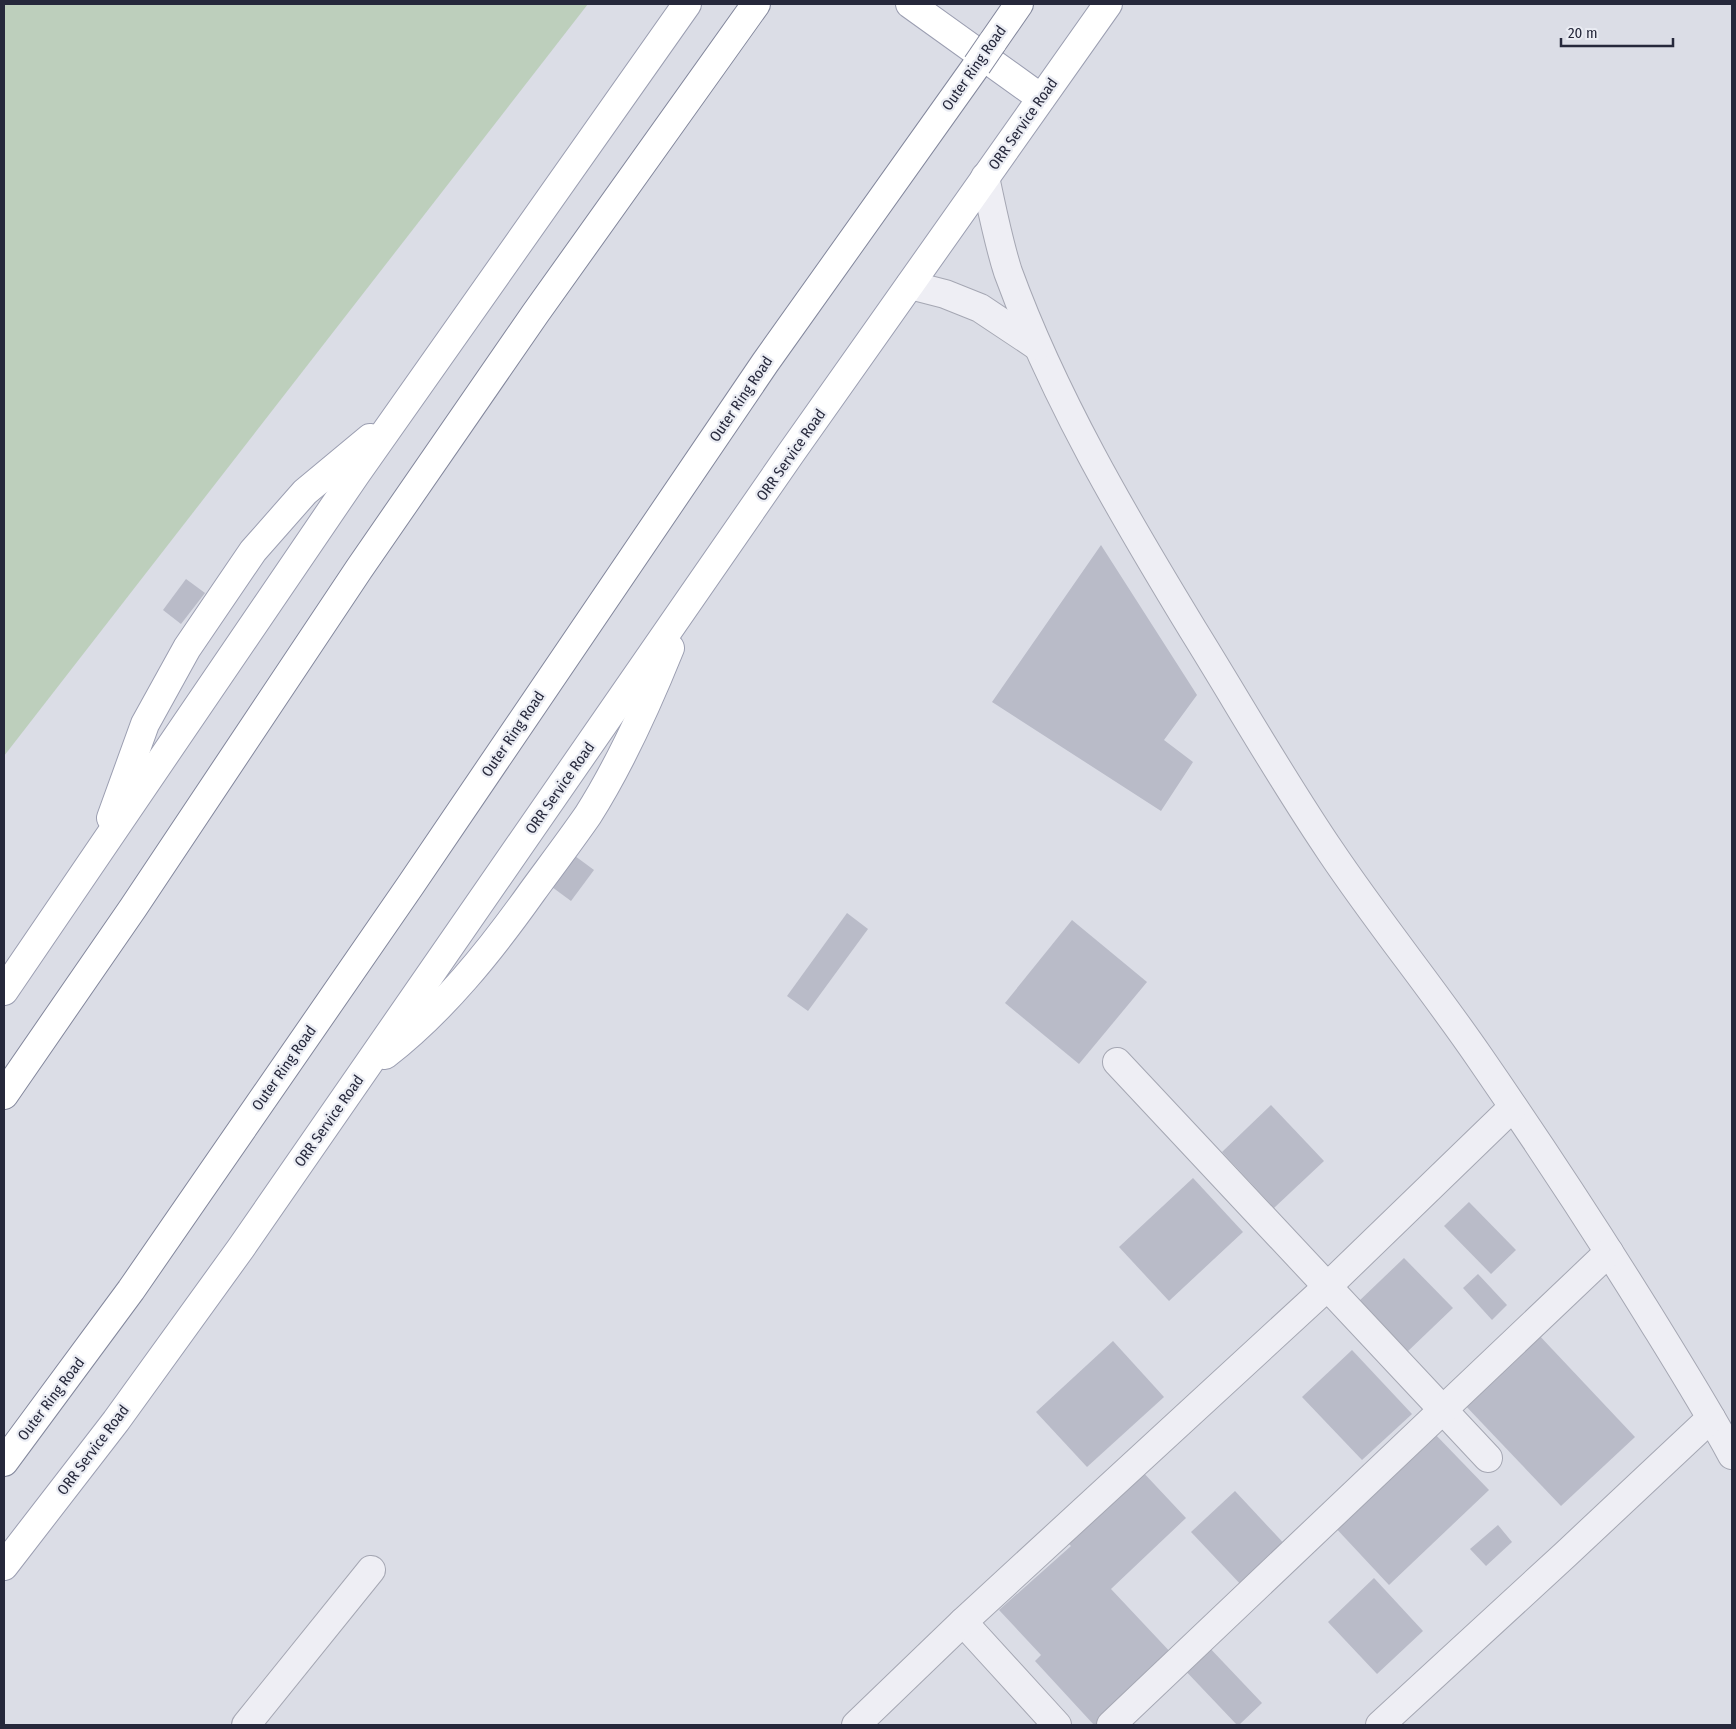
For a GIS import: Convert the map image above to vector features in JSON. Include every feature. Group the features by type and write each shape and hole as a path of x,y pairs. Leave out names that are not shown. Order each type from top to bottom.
{"main road":[{"path":"4,991 356,474 687,4"},
{"path":"4,1096 133,908 354,577 529,322 756,4"},
{"path":"910,4 1041,98"},
{"name":"Outer Ring Road","path":"4,1462 146,1268 410,886 765,363 1019,4"},
{"name":"ORR Service Road","path":"4,1566 116,1421 200,1306 688,602 1108,4"},
{"path":"96,856 146,724 187,648 253,551 305,492 400,412"},
{"path":"362,1074 410,1036 483,958 588,814 618,762 650,699 688,602"}],"street":[{"path":"985,178 994,221 1008,270 1037,346 1118,505 1332,853 1539,1144 1609,1252 1732,1455"},
{"path":"910,285 945,294 980,308 1037,346"},
{"path":"1117,1062 1488,1458"},
{"path":"856,1725 963,1622 1327,1287 1513,1107"},
{"path":"1111,1725 1609,1252"},
{"path":"1380,1725 1711,1418"},
{"path":"246,1725 371,1570"},
{"path":"963,1622 1057,1725"}],"green space":[{"path":"4,4 588,4 4,756"}],"building":[{"path":"1101,545 1197,695 1164,740 1193,762 1161,811 992,702"},
{"path":"186,579 205,593 181,624 163,610"},
{"path":"575,856 594,870 571,901 552,887"},
{"path":"847,913 868,929 808,1011 787,996"},
{"path":"1072,920 1147,982 1079,1064 1005,1003"},
{"path":"1271,1105 1324,1161 1274,1208 1222,1152"},
{"path":"1193,1178 1243,1232 1169,1301 1119,1247"},
{"path":"1469,1202 1516,1250 1491,1274 1444,1226"},
{"path":"1404,1258 1453,1308 1406,1353 1357,1303"},
{"path":"1478,1274 1507,1305 1492,1320 1463,1288"},
{"path":"1536,1332 1635,1437 1561,1506 1462,1402"},
{"path":"1113,1341 1164,1397 1087,1467 1036,1412"},
{"path":"1352,1350 1412,1414 1362,1460 1302,1397"},
{"path":"1432,1431 1489,1490 1389,1585 1332,1524"},
{"path":"1140,1469 1186,1518 1111,1589 1174,1656 1101,1725 1094,1725 1035,1661 1041,1655 999,1610 1071,1546 1064,1539"},
{"path":"1235,1491 1289,1549 1245,1589 1191,1532"},
{"path":"1498,1525 1512,1542 1486,1566 1470,1549"},
{"path":"1374,1578 1423,1631 1377,1674 1328,1622"},
{"path":"1205,1643 1262,1703 1239,1725 1181,1666"}]}
